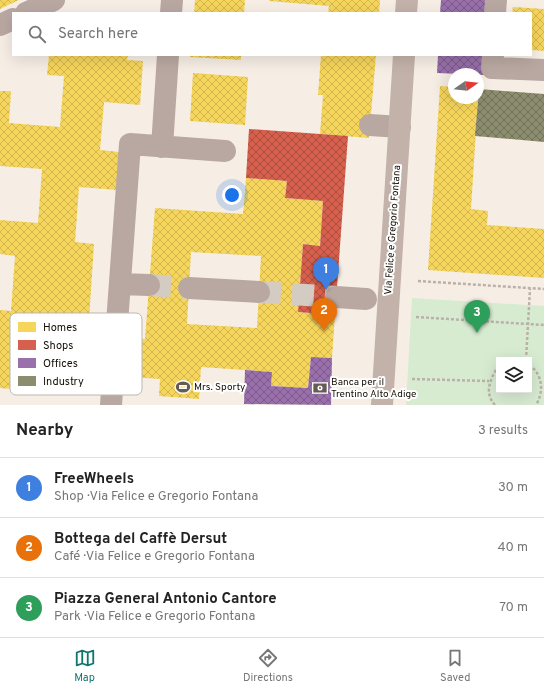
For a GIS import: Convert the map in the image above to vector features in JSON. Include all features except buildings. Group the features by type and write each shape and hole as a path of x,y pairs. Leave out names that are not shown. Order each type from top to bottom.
{"main road":[{"path":"406,12 407,0"},
{"name":"Via Felice e Gregorio Fontana","path":"382,405 404,56"}],"street":[{"path":"28,12 54,0"},
{"path":"171,12 172,0"},
{"path":"495,12 496,0"},
{"path":"0,25 12,19"},
{"path":"162,147 168,56"},
{"path":"493,56 492,68 544,70"},
{"path":"370,125 400,127"},
{"path":"118,313 130,144 225,151"},
{"path":"120,284 149,285"},
{"path":"189,288 259,292"},
{"path":"336,297 366,299"},
{"path":"111,405 112,395"}],"path":[{"path":"418,281 544,289"},
{"path":"526,357 530,288"},
{"path":"416,317 544,325"},
{"path":"532,367 541,378 543,389 540,400 536,405"},
{"path":"495,405 489,392 489,381 496,370"},
{"path":"412,379 489,381"}],"green space":[{"path":"412,298 544,306 544,405 406,405"}],"tunnel":[{"path":"149,285 189,288"},
{"path":"259,292 336,297"}],"place":[{"name":"FreeWheels","path":"326,290"},
{"name":"Bottega del Caffè Dersut","path":"324,331"},
{"name":"Piazza General Antonio Cantore","path":"477,333"},
{"name":"Mrs. Sporty","path":"183,387"},
{"name":"Banca per il Trentino Alto Adige","path":"320,388"}]}
